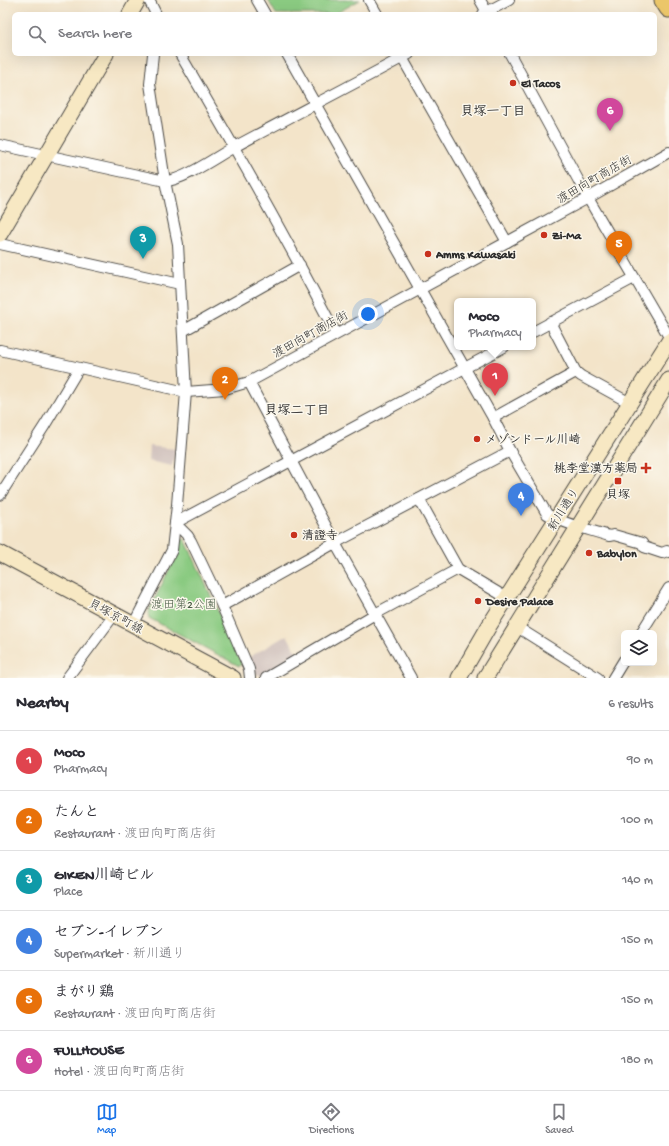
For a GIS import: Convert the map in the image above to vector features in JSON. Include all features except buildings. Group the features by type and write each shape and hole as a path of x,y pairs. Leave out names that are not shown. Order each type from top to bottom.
{"highway":[{"path":"664,0 669,8"}],"main road":[{"path":"131,12 138,0"},
{"path":"0,234 105,56"},
{"name":"新川通り","path":"459,678 497,614 669,341"},
{"name":"新川通り","path":"485,678 669,380"},
{"name":"貝塚京町線","path":"0,553 232,678"},
{"path":"497,614 517,627"}],"street":[{"path":"149,0 155,12"},
{"path":"257,0 263,12"},
{"path":"369,0 376,12"},
{"path":"480,0 486,12"},
{"path":"488,12 510,0"},
{"path":"133,625 172,550 176,523 186,392 178,244 165,181 150,84 153,56"},
{"path":"181,56 300,265 336,334"},
{"path":"288,56 493,418 510,451 547,514 557,520 578,527 642,543 644,547 662,553 666,551 669,552"},
{"path":"0,145 165,181 171,181 198,168 402,56"},
{"path":"405,56 507,242"},
{"path":"511,56 588,198 669,337"},
{"name":"渡田向町商店街","path":"0,350 186,392 226,389 248,382 588,198 669,152"},
{"path":"0,244 180,284"},
{"path":"183,331 300,265"},
{"path":"536,330 634,278"},
{"path":"550,322 576,372 630,402"},
{"path":"176,523 498,350"},
{"path":"0,495 45,425 79,368"},
{"path":"493,418 576,372"},
{"path":"248,382 374,614 411,678"},
{"path":"222,606 335,543 510,451"},
{"path":"419,499 458,569 507,598"},
{"path":"176,523 188,536 222,606 249,669 250,678"},
{"path":"266,678 374,614 458,569"},
{"path":"643,630 665,602 669,588"},
{"path":"67,678 114,615"},
{"path":"517,627 598,678"},
{"path":"613,678 621,665"}],"shaded area":[{"path":"149,446 176,449 172,466 148,461"},
{"path":"287,635 298,655 263,677 255,673 248,658"}],"green space":[{"path":"268,0 360,0 339,12 275,12"},
{"name":"渡田第2公園","path":"185,539 242,664 239,666 149,618 148,613 177,553 180,541"}],"place":[{"name":"El Tacos","path":"513,83"},
{"name":"FULLHOUSE","path":"610,131"},
{"name":"Zi-Ma","path":"544,235"},
{"name":"Amms Kawasaki","path":"428,254"},
{"name":"GIKEN川崎ビル","path":"143,259"},
{"name":"まがり鶏","path":"619,264"},
{"name":"Moco","path":"495,396"},
{"name":"たんと","path":"225,400"},
{"name":"メゾンドール川崎","path":"477,439"},
{"name":"桃李堂漢方薬局","path":"646,468"},
{"name":"貝塚","path":"618,481"},
{"name":"セブン-イレブン","path":"521,516"},
{"name":"清證寺","path":"294,535"},
{"name":"Babylon","path":"589,553"},
{"name":"Desire Palace","path":"478,601"}],"district":[{"name":"貝塚一丁目","path":"493,110"},
{"name":"貝塚二丁目","path":"297,409"}]}
